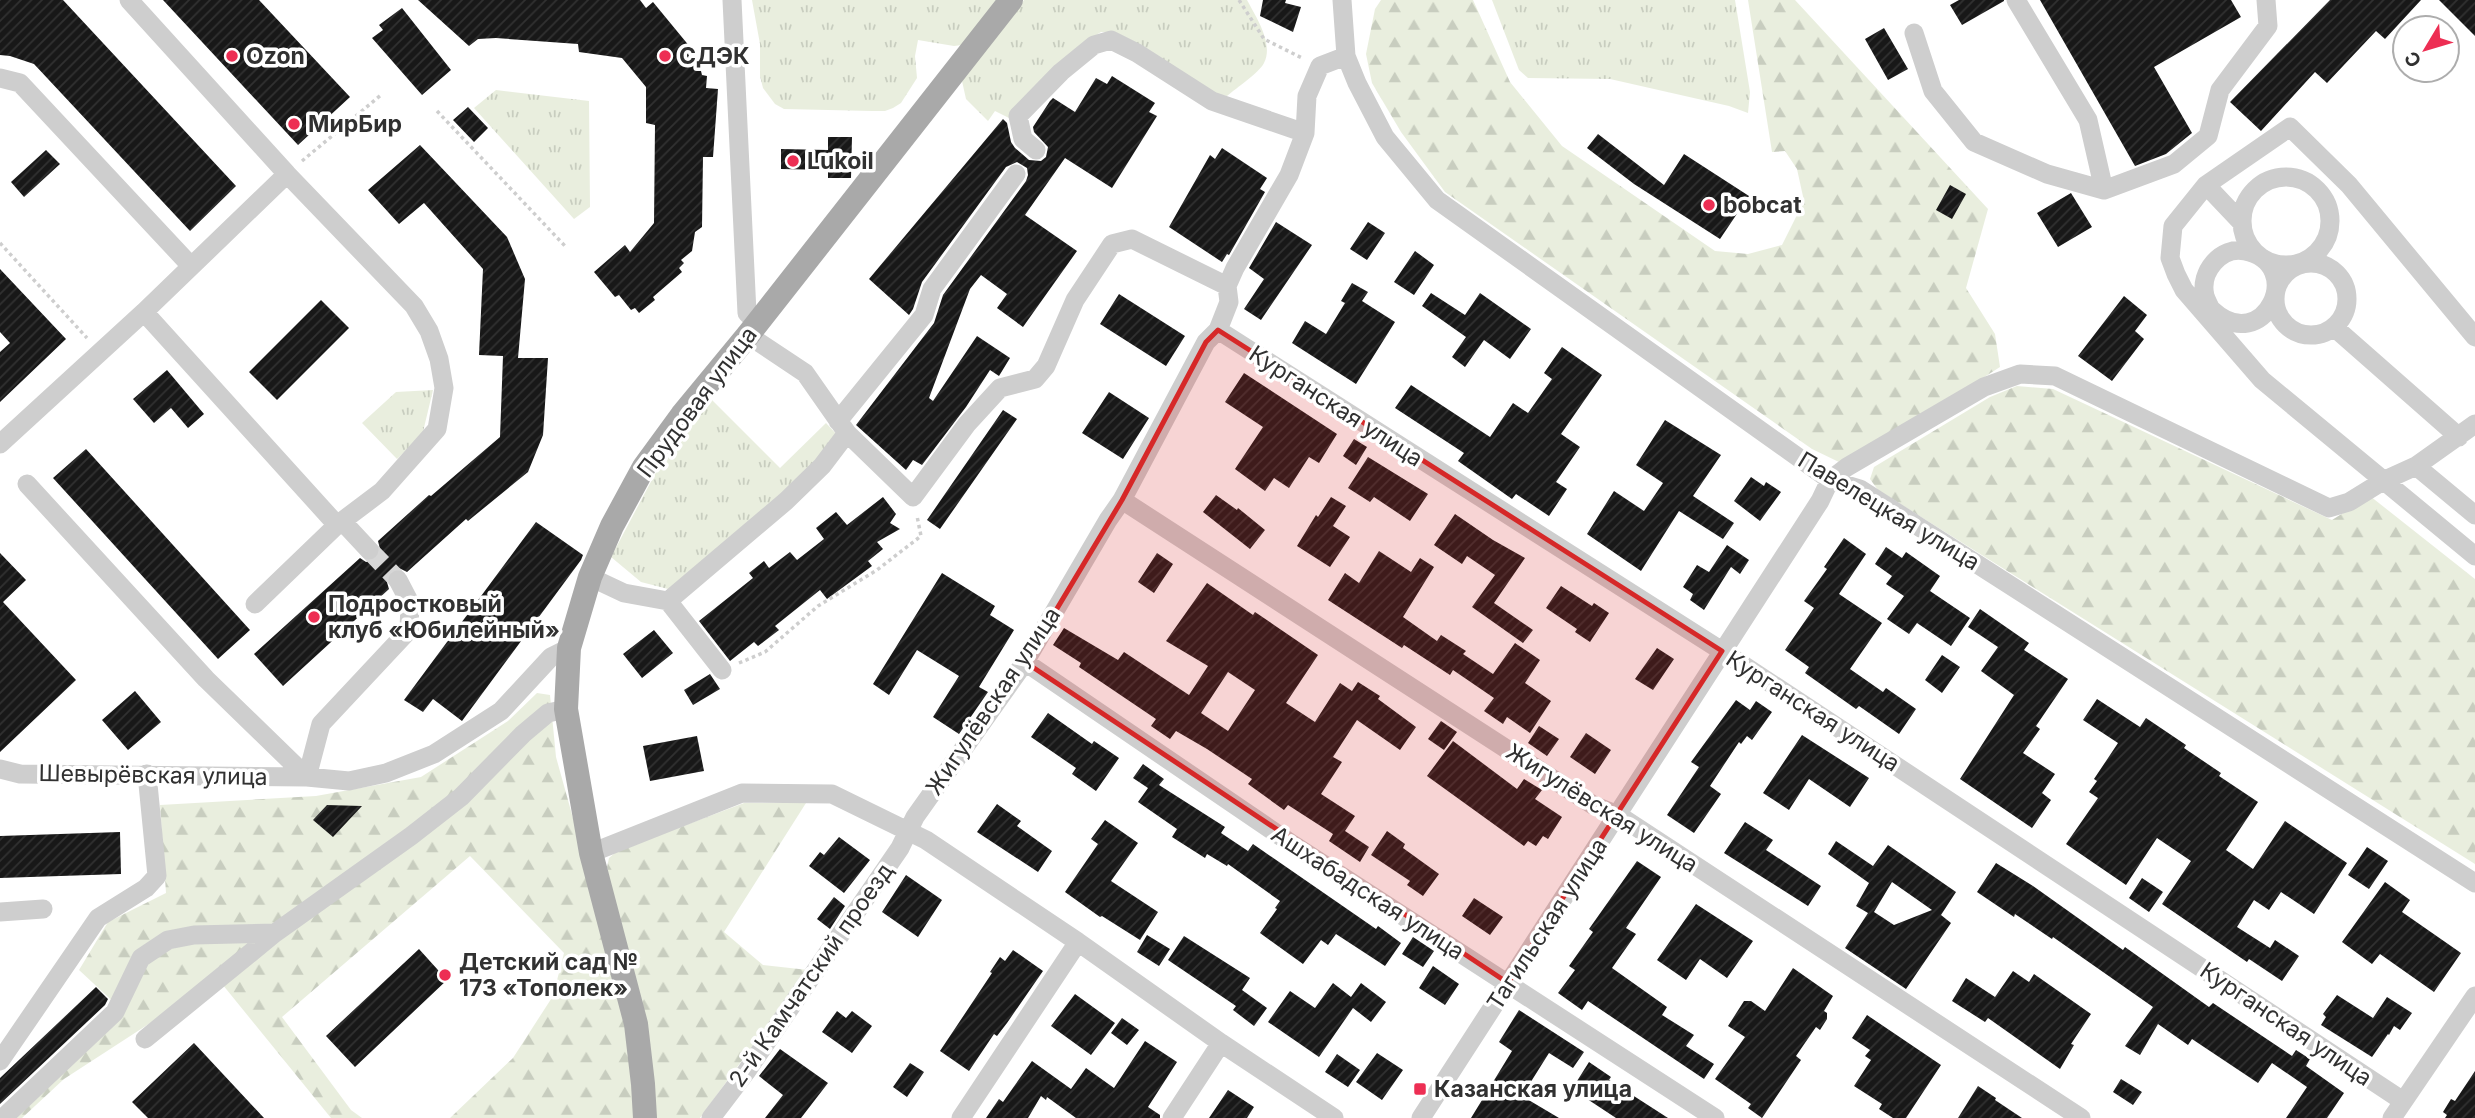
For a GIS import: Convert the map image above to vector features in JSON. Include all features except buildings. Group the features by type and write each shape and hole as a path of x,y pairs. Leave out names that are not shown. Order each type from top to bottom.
{"main road":[{"name":"Прудовая улица","path":"645,1118 636,1024 591,853 566,709 569,648 590,577 612,526 644,467 682,415 1009,1"}],"street":[{"path":"129,0 287,174 414,306 429,331 439,359 444,388 437,429 382,491 339,523 255,604"},
{"path":"732,0 747,313 752,329 805,373 843,427 913,496 967,424 1000,388 1035,379 1046,366 1075,300 1112,244 1132,239 1227,286 1289,175 1305,132 1307,96 1320,66 1346,56"},
{"name":"Павелецкая улица","path":"1342,0 1346,56 1385,137 1437,201 1830,481 1860,489 2475,883"},
{"path":"2016,0 2088,120 2104,190"},
{"path":"1914,33 1933,91 1974,142 2047,174 2104,190 2174,164 2208,136 2220,90 2268,26 2266,0"},
{"path":"1036,150 1023,139 1018,116 1069,65 1094,45 1111,40 1137,53 1212,101 1305,132"},
{"path":"0,78 20,83 191,266"},
{"path":"2475,337 2350,185 2290,127 2206,185 2173,226 2170,258 2184,290 2262,380 2475,556"},
{"path":"0,444 144,312 287,174"},
{"path":"668,601 786,501 822,466 843,427 924,315 932,289 1016,174"},
{"path":"2220,333 2204,295 2204,278 2212,264 2225,253 2241,250 2257,254 2270,262 2285,265 2314,262 2328,267 2339,276 2346,288 2348,302 2344,316 2334,328 2313,336 2291,330 2282,322 2274,301 2276,279 2266,260 2257,254 2247,240 2242,223 2245,204 2257,188 2274,178 2293,177 2311,184 2350,185"},
{"path":"2212,310 2229,322 2251,322 2261,317 2274,301 2281,278 2322,247 2329,227 2328,206 2322,194 2311,184"},
{"path":"2206,185 2242,223"},
{"name":"Жигулёвская улица","path":"909,831 915,817 1025,662 1122,500 1206,342 1218,330 1229,302 1227,286"},
{"path":"144,312 339,523 369,550"},
{"path":"2334,328 2459,437"},
{"name":"Курганская улица","path":"1218,330 1722,651 2403,1101"},
{"path":"1830,481 1847,467 1984,387 2020,374 2055,376 2329,508 2349,502 2383,481 2416,466 2475,424"},
{"path":"2416,466 2475,515"},
{"name":"Тагильская улица","path":"1420,1118 1618,815 1820,501 1830,481"},
{"path":"27,484 206,679 307,777 321,724 409,630 410,603 398,580"},
{"name":"Жигулёвская улица","path":"1122,500 1593,805 1618,815 2081,1118"},
{"path":"590,577 624,593 668,601 722,670"},
{"name":"Шевырёвская улица","path":"0,769 20,774 307,777 349,781 386,773 434,754 501,711 551,657 569,648"},
{"name":"Ашхабадская улица","path":"1025,662 1292,844 1715,1118"},
{"path":"145,1039 275,933 461,797 523,734 548,713 566,709"},
{"path":"0,1061 98,918 146,888 158,876 147,774"},
{"path":"591,853 742,793 832,794 926,840 1334,1118"},
{"name":"2-й Камчатский проезд","path":"711,1118 900,848 909,831"},
{"path":"0,912 43,909"},
{"path":"3,1118 115,1013 141,958 168,940 194,935 275,933"},
{"path":"961,1118 1078,942"},
{"path":"2392,1118 2475,996"},
{"path":"1172,1118 1221,1043"}],"path":[{"path":"1239,0 1264,39 1320,66"},
{"path":"287,174 381,95"},
{"path":"438,111 565,246"},
{"path":"0,243 100,352"},
{"path":"722,670 765,652 818,607 877,570 922,536 913,496"}],"highlighted area":[{"path":"1218,330 1722,651 1508,983 1025,662 1122,500 1206,342"}],"green space":[{"path":"752,0 1001,0 962,45 918,40 915,56 917,78 901,103 885,111 872,111 784,109 775,104 763,88 760,76 760,44"},
{"path":"1024,0 1247,0 1263,31 1267,56 1257,71 1227,96 1216,95 1111,32 1101,32 1090,39 1011,119 995,111 988,121 966,99 962,81"},
{"path":"1381,0 1473,0 1510,82 1562,146 1715,251 1748,254 1782,245 1804,201 1797,169 1785,151 1772,152 1748,0 1795,0 1988,209 1966,288 1995,334 2000,367 1864,454 1841,463 1812,449 1445,192 1401,132 1372,83 1366,54 1375,9"},
{"path":"1492,0 1735,0 1750,92 1748,113 1729,106 1610,79 1528,78 1519,70"},
{"path":"496,90 589,101 590,207 574,219 474,108"},
{"path":"2017,386 2053,389 2332,520 2370,496 2475,579 2475,864 1878,490 1870,479 1874,467 1990,397"},
{"path":"433,390 422,436 397,459 362,423 396,392"},
{"path":"712,400 780,468 826,423 839,437 788,490 672,590 641,582 611,557 655,474"},
{"path":"537,693 550,695 556,757 596,901 627,1029 634,1093 633,1118 450,1118 513,1058 553,996 564,953 470,856 282,1017 351,1110 362,1118 331,1118 218,979 64,1079 22,1118 4,1118 120,1008 79,970 108,922 166,893 160,805 316,796 421,777 508,721"},
{"path":"744,803 806,803 724,932 763,965 808,970 700,1118 654,1118 607,867 609,858 617,851"}],"tunnel":[{"path":"369,550 398,580"}],"place":[{"name":"Ozon","path":"232,56"},
{"name":"СДЭК","path":"665,56"},
{"name":"МирБир","path":"294,124"},
{"name":"Lukoil","path":"793,161"},
{"name":"bobcat","path":"1709,205"},
{"name":"Подростковый клуб «Юбилейный»","path":"314,617"},
{"name":"Детский сад № 173 «Тополек»","path":"445,975"},
{"name":"Казанская улица","path":"1420,1089"}]}
